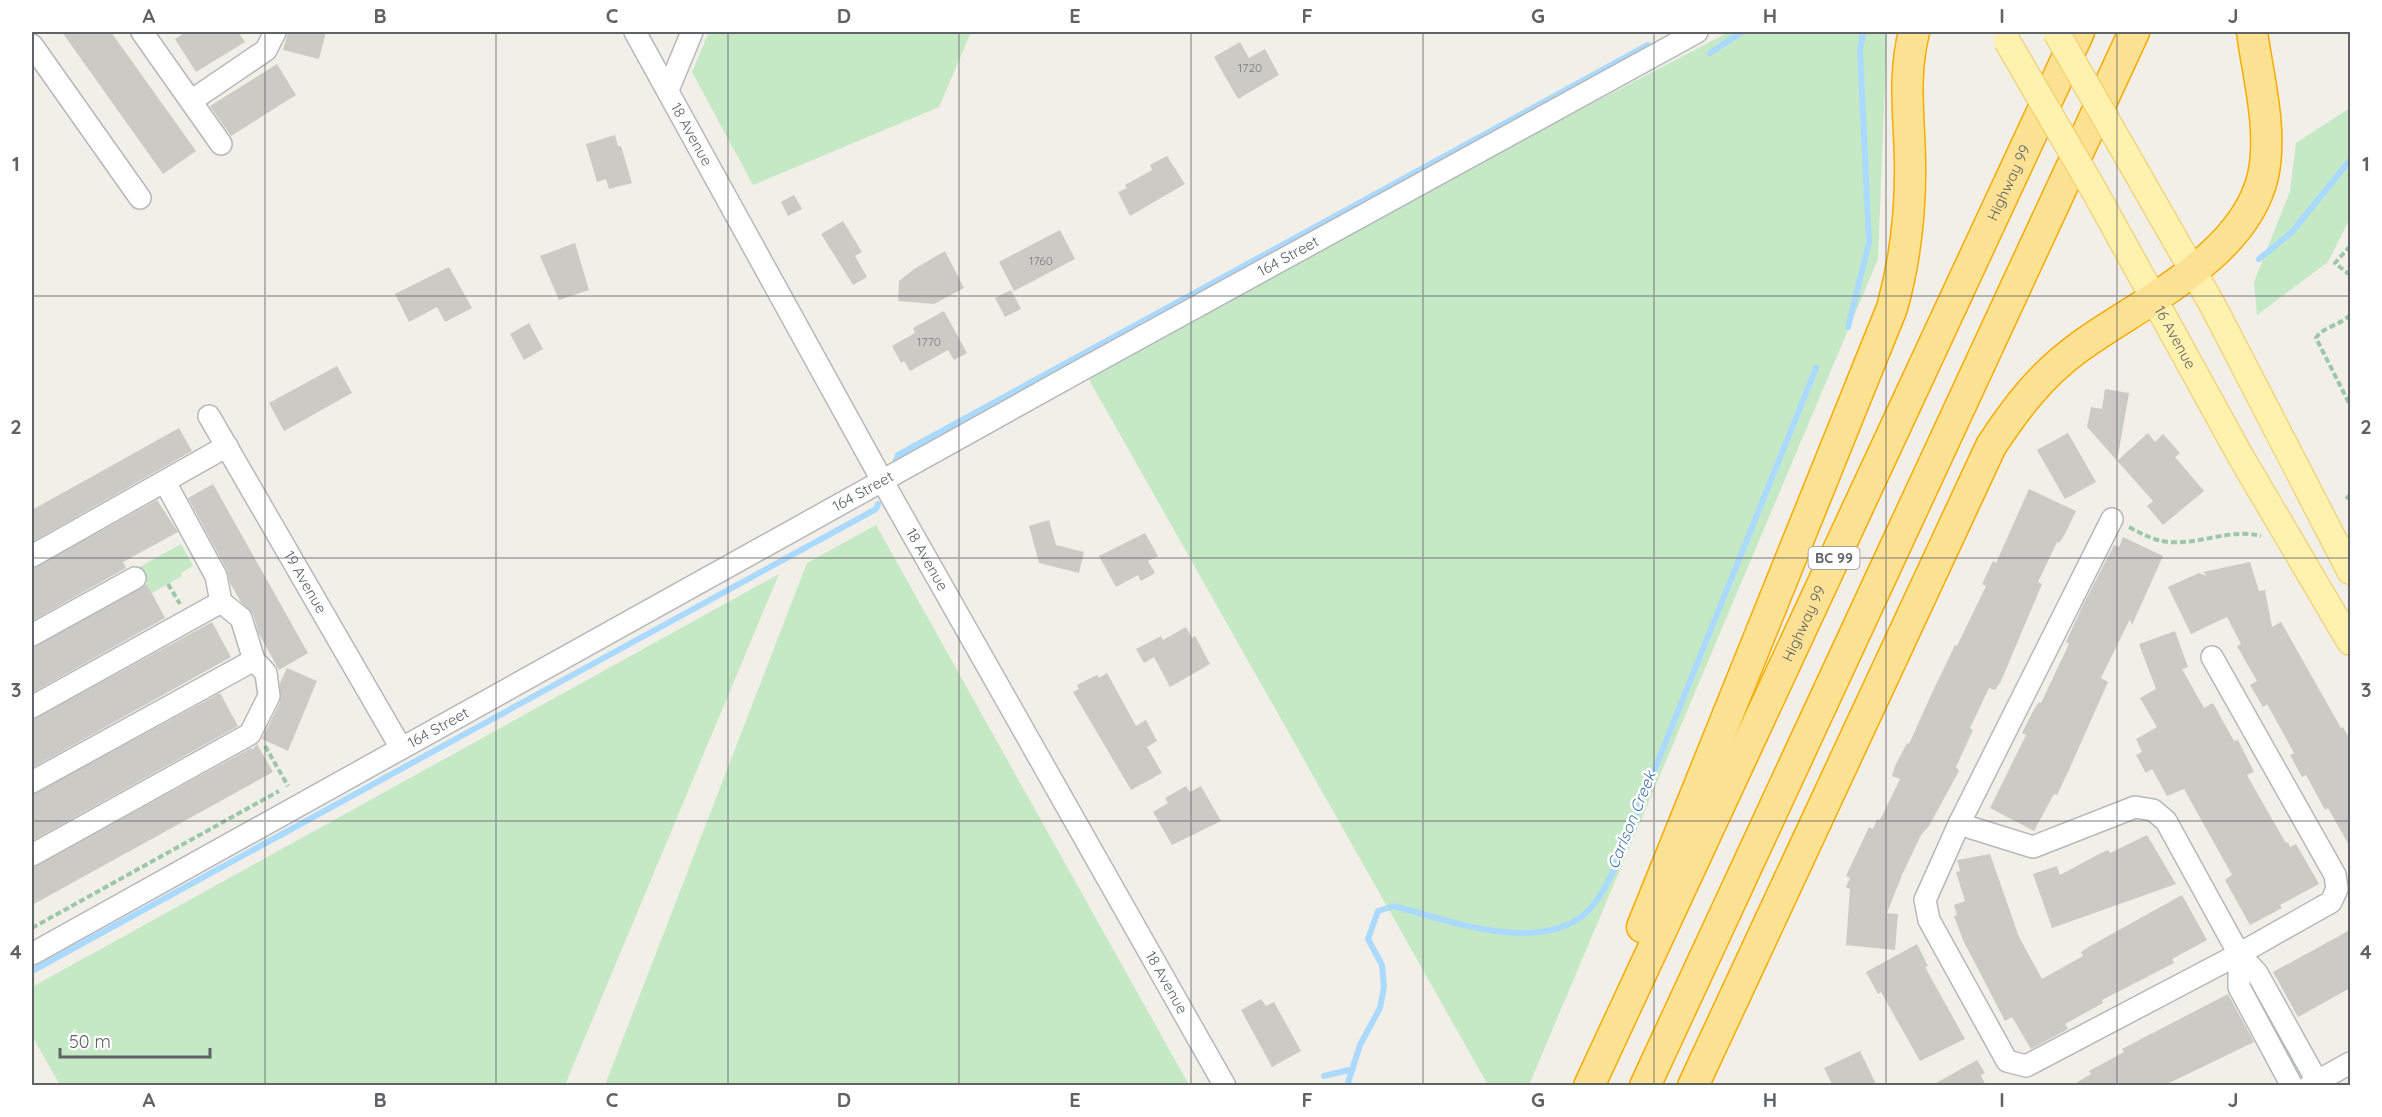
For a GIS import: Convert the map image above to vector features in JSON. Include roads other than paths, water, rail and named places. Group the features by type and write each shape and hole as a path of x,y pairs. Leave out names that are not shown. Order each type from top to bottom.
{"highway":[{"path":"1577,1086 1892,308 1908,237 1910,157 1906,82 1914,32"},
{"name":"Highway 99","path":"1589,1086 2079,32"},
{"name":"BC 99","path":"1645,1086 2134,32"},
{"path":"1693,1086 1991,447 2025,398 2058,364 2193,270 2215,251 2244,216 2256,195 2263,176 2265,129 2252,32"}],"main road":[{"path":"2056,32 2193,270 2350,571"},
{"name":"16 Avenue","path":"2004,36 2094,192 2241,457 2349,638"}],"street":[{"path":"142,32 222,144"},
{"path":"191,101 266,50 275,32"},
{"name":"18 Avenue","path":"635,32 883,482 1225,1086"},
{"path":"668,90 692,32"},
{"name":"164 Street","path":"32,954 1697,32"},
{"path":"32,45 140,198"},
{"name":"19 Avenue","path":"209,416 401,748"},
{"path":"32,556 226,447"},
{"path":"32,855 250,734 268,696 266,673 254,660 241,618 221,602 216,576 165,482"},
{"path":"2112,519 1959,824 1925,900 1925,910 2007,1061 2026,1066 2239,954 2331,902 2337,889 2335,875 2211,657"},
{"path":"32,634 135,578"},
{"path":"32,706 221,602"},
{"path":"32,782 254,660"},
{"path":"1959,824 2033,847 2135,807 2153,810 2166,821 2239,954 2258,973 2313,1083 2350,1063"},
{"path":"2239,954 2239,987 2292,1086"}],"waterway":[{"path":"1710,53 1742,32"},
{"path":"1848,327 1869,242 1860,51 1863,32"},
{"path":"894,466 898,455 1648,45"},
{"name":"Carlson Creek","path":"2259,259 2292,232 2350,160"},
{"name":"Carlson Creek","path":"1347,1086 1360,1045 1380,1008 1384,987 1382,965 1368,939 1378,911 1394,906 1492,930 1518,933 1543,932 1566,925 1586,913 1598,899 1614,870 1816,368"},
{"path":"32,971 876,509 878,504"},
{"path":"1324,1076 1353,1069"}]}
